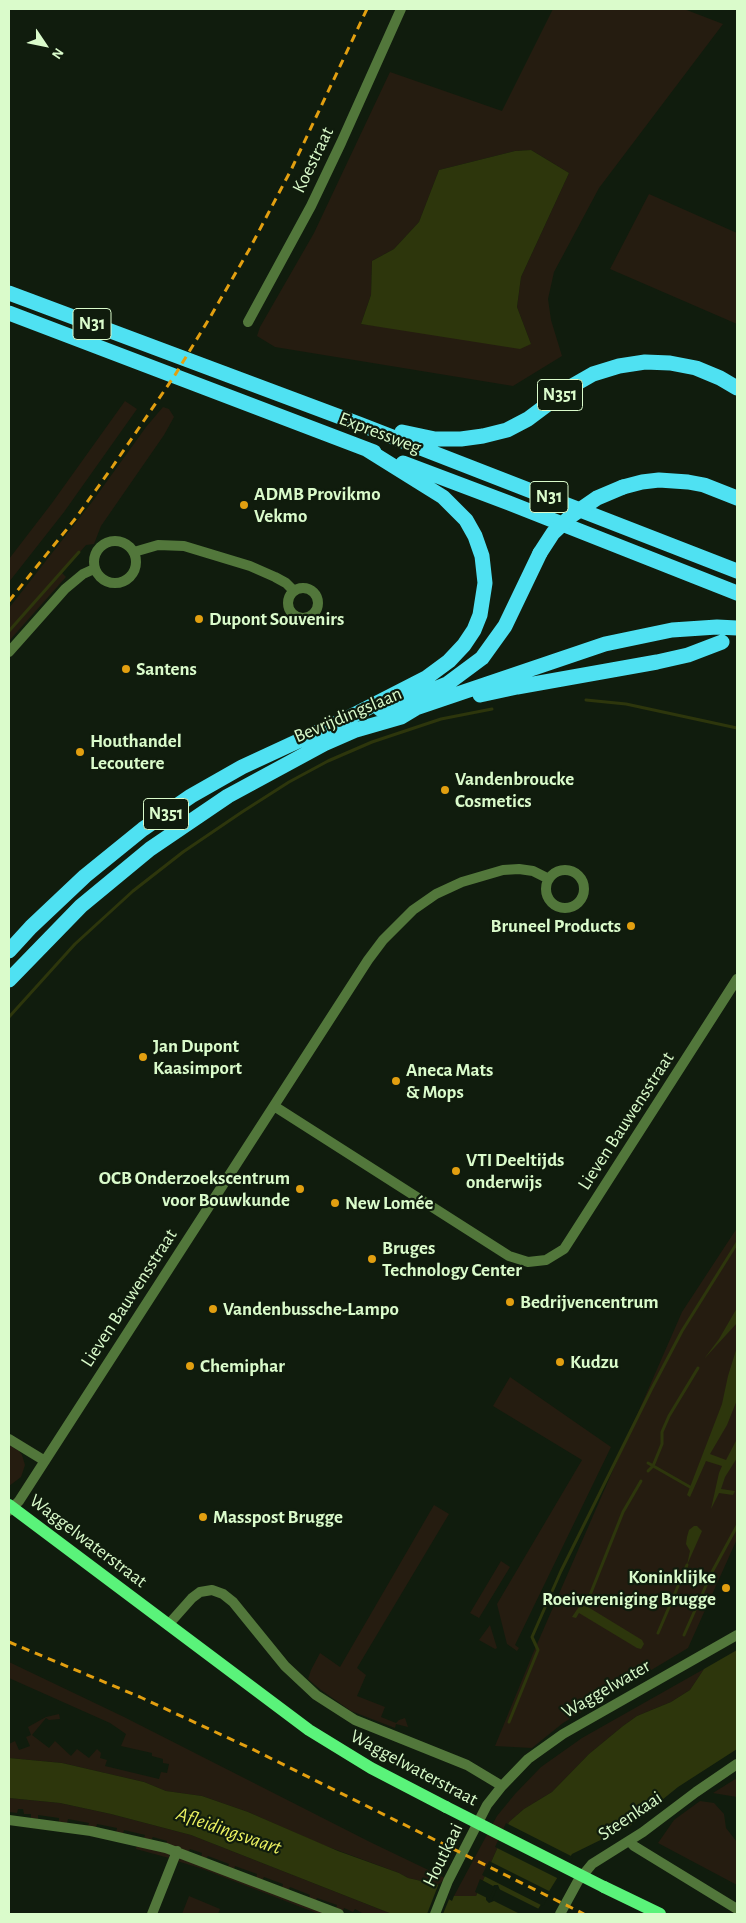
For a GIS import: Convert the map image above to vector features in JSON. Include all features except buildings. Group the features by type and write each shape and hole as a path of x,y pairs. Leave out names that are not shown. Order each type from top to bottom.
{"highway":[{"name":"Expressweg","path":"9,293 359,424 737,570"},
{"name":"Expressweg","path":"9,313 509,503 737,593"},
{"name":"N351","path":"359,424 383,425 411,435 435,439 461,439 483,436 507,430 528,419 572,386 593,374 619,366 644,362 670,363 696,368 720,378 737,388"},
{"name":"N351","path":"350,716 426,678 449,662 474,630 480,615 486,583 482,556 475,536 455,508 422,483 366,449"},
{"name":"N351","path":"350,716 408,700 442,687 482,658 505,626 540,553 553,533 571,516 597,498 623,487 659,480 704,485 737,498"},
{"name":"Bevrijdingslaan","path":"13,975 74,913 150,849 228,796 324,744 356,730 401,716 416,708 605,644 672,630 717,627 737,628"},
{"name":"N351","path":"401,716 419,714 477,696 518,687 665,660 706,649 722,642"},
{"name":"Bevrijdingslaan","path":"9,951 71,888 143,829 192,796 242,767 350,716"},
{"path":"9,991 13,975"}],"main road":[{"name":"Waggelwaterstraat","path":"10,1508 309,1730 343,1752 446,1807 660,1914"}],"street":[{"name":"Koestraat","path":"248,322 315,198 401,9"},
{"path":"107,542 123,542 134,552 135,569 130,577 123,582 115,584 106,582 94,569 93,560 96,551 107,542"},
{"path":"134,552 158,545 184,546 250,566 286,583 294,591"},
{"path":"9,652 65,589 83,574 94,569"},
{"name":"Lieven Bauwensstraat","path":"10,1508 19,1500 45,1461 368,960 383,940 413,910 455,885 503,870 533,871 549,879"},
{"name":"Lieven Bauwensstraat","path":"274,1106 509,1256 528,1262 546,1260 564,1249 737,979"},
{"path":"9,1439 45,1461"},
{"name":"Waggelwaterstraat","path":"168,1625 192,1598 200,1592 212,1590 224,1594 233,1602 285,1666 316,1695 354,1720 467,1765 502,1786"},
{"name":"Waggelwater","path":"502,1786 528,1759 563,1734 737,1636"},
{"name":"Steenkaai","path":"560,1914 584,1872 601,1857 629,1841 737,1764"},
{"name":"Houtkaai","path":"434,1914 487,1805 502,1786"},
{"path":"9,1820 91,1831 177,1851 339,1914"},
{"path":"629,1841 737,1909"},
{"path":"152,1914 177,1851"}],"shaded area":[{"path":"553,9 684,9 723,24 599,188 554,272 548,299 551,320 562,356 513,386 275,347 257,336 260,327 314,233 390,72 502,111","holes":["531,150 569,173 521,277 517,307 531,344 361,324 371,295 372,261 394,249 419,222 439,170 515,151"]},
{"path":"649,194 737,233 737,324 610,269"},
{"path":"125,401 137,409 64,512 9,582 9,559 52,503"},
{"path":"163,407 169,409 174,417 164,435 101,526 94,544 86,545 62,573 66,577 9,641 9,608"},
{"path":"737,1228 737,1539 688,1648 563,1723 532,1748 495,1746 534,1651 682,1312"},
{"path":"510,1377 611,1447 515,1645 519,1648 517,1651 507,1644 497,1604 582,1460 493,1406"},
{"path":"9,1445 19,1451 25,1465 21,1477 9,1486"},
{"path":"434,1505 449,1514 357,1668 366,1675 357,1696 385,1707 381,1717 396,1723 405,1718 408,1727 396,1724 395,1728 351,1711 308,1679 320,1653 340,1667"},
{"path":"501,1561 510,1567 479,1618 470,1613"},
{"path":"490,1625 497,1648 495,1649 479,1640"},
{"path":"9,1662 124,1717 445,1878 439,1885 408,1878 323,1845 248,1812 202,1796 166,1791 144,1782 62,1763 9,1758 9,1744 15,1741 19,1750 30,1746 26,1737 31,1735 28,1727 46,1717 59,1714 60,1719 49,1720 46,1718 32,1735 49,1748 55,1741 71,1756 77,1749 89,1758 97,1749 101,1753 100,1758 107,1760 105,1766 159,1779 161,1772 167,1773 169,1764 163,1763 163,1759 152,1756 152,1753 121,1746 126,1734 110,1723 9,1678"},
{"path":"704,1669 690,1690 671,1702 637,1716 623,1726 589,1754 552,1792 524,1809 509,1822 476,1896 454,1896 497,1816 541,1767 582,1738"},
{"path":"737,1778 737,1797 713,1793"},
{"path":"9,1798 60,1803 191,1835 392,1914 364,1914 355,1909 353,1912 344,1908 343,1911 336,1909 337,1905 317,1898 316,1901 309,1898 310,1895 290,1887 288,1890 282,1888 283,1884 264,1877 262,1880 256,1878 257,1874 235,1866 234,1869 228,1867 229,1864 208,1856 206,1859 201,1857 202,1853 190,1849 188,1852 166,1844 167,1841 153,1837 151,1840 144,1838 145,1835 124,1830 123,1834 116,1833 117,1828 97,1824 96,1828 88,1826 89,1823 68,1819 67,1823 59,1822 59,1818 38,1815 38,1819 31,1818 31,1814 24,1814 23,1809 18,1809 17,1813 9,1812"},
{"path":"700,1801 714,1803 724,1814 726,1828 737,1842 737,1885 658,1843 674,1820"},
{"path":"137,1845 164,1851 169,1854 169,1858 136,1849"},
{"path":"181,1858 328,1914 319,1914 177,1861"},
{"path":"189,1896 220,1909 218,1914 182,1914"}],"water":[{"path":"531,150 569,173 521,277 517,307 531,344 520,349 361,324 371,295 372,261 394,249 419,222 439,170 515,151"},
{"path":"737,1308 737,1323 704,1359 719,1339"},
{"path":"737,1347 737,1400 727,1425 710,1454 726,1460 737,1439 737,1458 725,1477 721,1489 735,1491 733,1495 719,1493 711,1509 722,1466 706,1461 690,1497 687,1495 722,1404"},
{"path":"697,1526 702,1531 687,1565 690,1551 686,1544 687,1537 689,1530"},
{"path":"580,1605 588,1607 642,1640 644,1644 641,1649 579,1613 576,1618 572,1617"},
{"name":"Afleidingsvaart","path":"737,1650 737,1749 678,1787 631,1825 572,1854 535,1914 392,1914 191,1835 60,1803 9,1798 9,1758 62,1763 144,1782 166,1791 202,1796 248,1812 338,1851 408,1878 439,1885 447,1898 452,1901 454,1896 476,1896 509,1822 524,1809 552,1792 589,1754 623,1726 637,1716 671,1702 690,1690 704,1669","holes":["494,1885 498,1885 500,1890 494,1901 489,1903 486,1897"]}],"pier":[{"path":"506,1823 573,1857 559,1879 495,1847"},
{"path":"489,1861 551,1892 543,1906 482,1875"},
{"path":"480,1879 495,1887 489,1899 475,1892"},
{"path":"439,1883 450,1897 443,1914 427,1914"},
{"path":"497,1888 541,1910 538,1914 520,1914 492,1900"}],"waterway":[{"path":"9,631 79,552"},
{"path":"586,700 626,704 737,728"},
{"path":"9,1017 75,944 133,891 183,852 289,782 328,761 372,742 441,719 492,709"},
{"path":"509,1722 538,1650 532,1637 561,1571 682,1331 737,1243"},
{"path":"648,1471 653,1466 662,1444 662,1432 669,1416 698,1368"},
{"path":"648,1463 690,1487"},
{"path":"590,1595 623,1512 641,1481"},
{"path":"684,1635 712,1572 737,1526"},
{"path":"658,1633 687,1565"}],"railway":[{"path":"9,601 75,519 113,466 175,375 209,319 249,250 292,168 367,9"},
{"path":"9,1642 140,1697 252,1749 584,1914"}],"place":[{"name":"ADMB Provikmo Vekmo","path":"244,505"},
{"name":"Dupont Souvenirs","path":"199,619"},
{"name":"Santens","path":"126,669"},
{"name":"Houthandel Lecoutere","path":"80,752"},
{"name":"Vandenbroucke Cosmetics","path":"445,790"},
{"name":"Bruneel Products","path":"631,926"},
{"name":"Jan Dupont Kaasimport","path":"143,1057"},
{"name":"Aneca Mats & Mops","path":"396,1081"},
{"name":"VTI Deeltijds onderwijs","path":"456,1171"},
{"name":"OCB Onderzoekscentrum voor Bouwkunde","path":"300,1189"},
{"name":"New Lomée","path":"335,1203"},
{"name":"Bruges Technology Center","path":"372,1259"},
{"name":"Bedrijvencentrum","path":"510,1302"},
{"name":"Vandenbussche-Lampo","path":"213,1309"},
{"name":"Kudzu","path":"560,1362"},
{"name":"Chemiphar","path":"190,1366"},
{"name":"Masspost Brugge","path":"203,1517"},
{"name":"Koninklijke Roeivereniging Brugge","path":"726,1588"}]}
